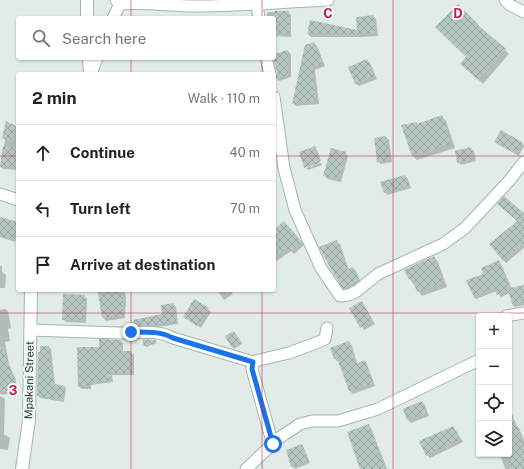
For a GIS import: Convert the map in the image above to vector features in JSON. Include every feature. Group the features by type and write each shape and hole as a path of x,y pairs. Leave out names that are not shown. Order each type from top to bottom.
{"street":[{"path":"87,0 87,16"},
{"path":"114,16 118,2 195,6 328,0"},
{"path":"505,0 510,5 524,12"},
{"path":"257,4 259,16"},
{"path":"89,60 91,72"},
{"path":"92,72 96,60"},
{"path":"266,60 270,72"},
{"path":"276,112 284,168 295,210 321,268 340,296 349,295 378,274 443,244 465,228 508,182 524,162"},
{"path":"0,194 16,199"},
{"name":"Mpakani Street","path":"22,469 29,420 31,292"},
{"path":"512,315 524,313"},
{"path":"30,330 124,333 146,332 165,334 173,338 253,362 289,353 322,341 325,339 327,328"},
{"path":"246,469 279,438 300,424 312,420 338,420 378,409 476,361"},
{"path":"253,362 252,369 273,444"}],"building":[{"path":"458,4 478,25 506,49 478,80 460,64 466,57 435,27"},
{"path":"274,11 289,11 289,34 276,34 276,16 274,16"},
{"path":"374,15 375,33 357,35 307,34 310,20 357,30 356,17"},
{"path":"314,42 323,64 313,67 316,101 292,104 305,45"},
{"path":"288,50 288,75 276,79 277,73 274,60 276,60 276,53"},
{"path":"367,59 375,76 355,84 348,67"},
{"path":"442,115 451,144 412,156 401,125 417,122 417,124"},
{"path":"6,121 16,126 10,141 2,138"},
{"path":"501,130 522,142 516,153 494,142"},
{"path":"386,136 390,160 377,162 374,138"},
{"path":"3,146 16,148 16,168 0,167"},
{"path":"315,146 320,163 304,168 299,152"},
{"path":"471,147 474,159 457,163 455,151"},
{"path":"331,148 346,152 338,180 323,176"},
{"path":"405,175 409,185 384,193 380,182"},
{"path":"504,196 524,213 524,243 503,261 489,244 517,221 497,204"},
{"path":"0,217 16,221 16,236 14,235 13,239 0,236"},
{"path":"284,221 302,242 290,252 287,248 276,256 276,228"},
{"path":"337,240 348,269 353,267 359,280 343,289 319,247"},
{"path":"434,256 443,283 417,292 412,278 409,280 404,270"},
{"path":"499,260 510,288 524,285 524,302 512,304 508,290 497,295 494,288 473,296 466,280 483,274 481,268"},
{"path":"98,292 123,292 123,315 102,318"},
{"path":"63,294 85,295 84,320 62,320"},
{"path":"194,299 209,308 197,326 183,317"},
{"path":"362,301 373,321 360,328 349,308"},
{"path":"174,303 176,322 153,325 134,325 133,320 162,314 161,305"},
{"path":"234,331 242,343 232,348 225,336"},
{"path":"99,339 121,340 121,351 132,351 132,373 110,373 111,380 89,383 89,386 78,387 77,347 99,347"},
{"path":"142,339 156,340 156,342 144,346"},
{"path":"349,341 355,364 365,360 373,383 349,391 337,358 334,359 330,348"},
{"path":"0,345 2,345 13,373 16,389 0,392"},
{"path":"40,346 49,346 54,384 65,386 62,400 37,396 38,352 40,352"},
{"path":"422,401 426,413 407,420 403,409"},
{"path":"512,414 524,444 524,469 509,469 509,457 512,457"},
{"path":"369,424 385,469 360,469 347,432"},
{"path":"453,426 461,439 426,456 419,441"},
{"path":"302,444 308,461 291,467 286,450"}],"route":[{"path":"131,332 165,334 173,338 253,362 252,369 273,444"}]}
